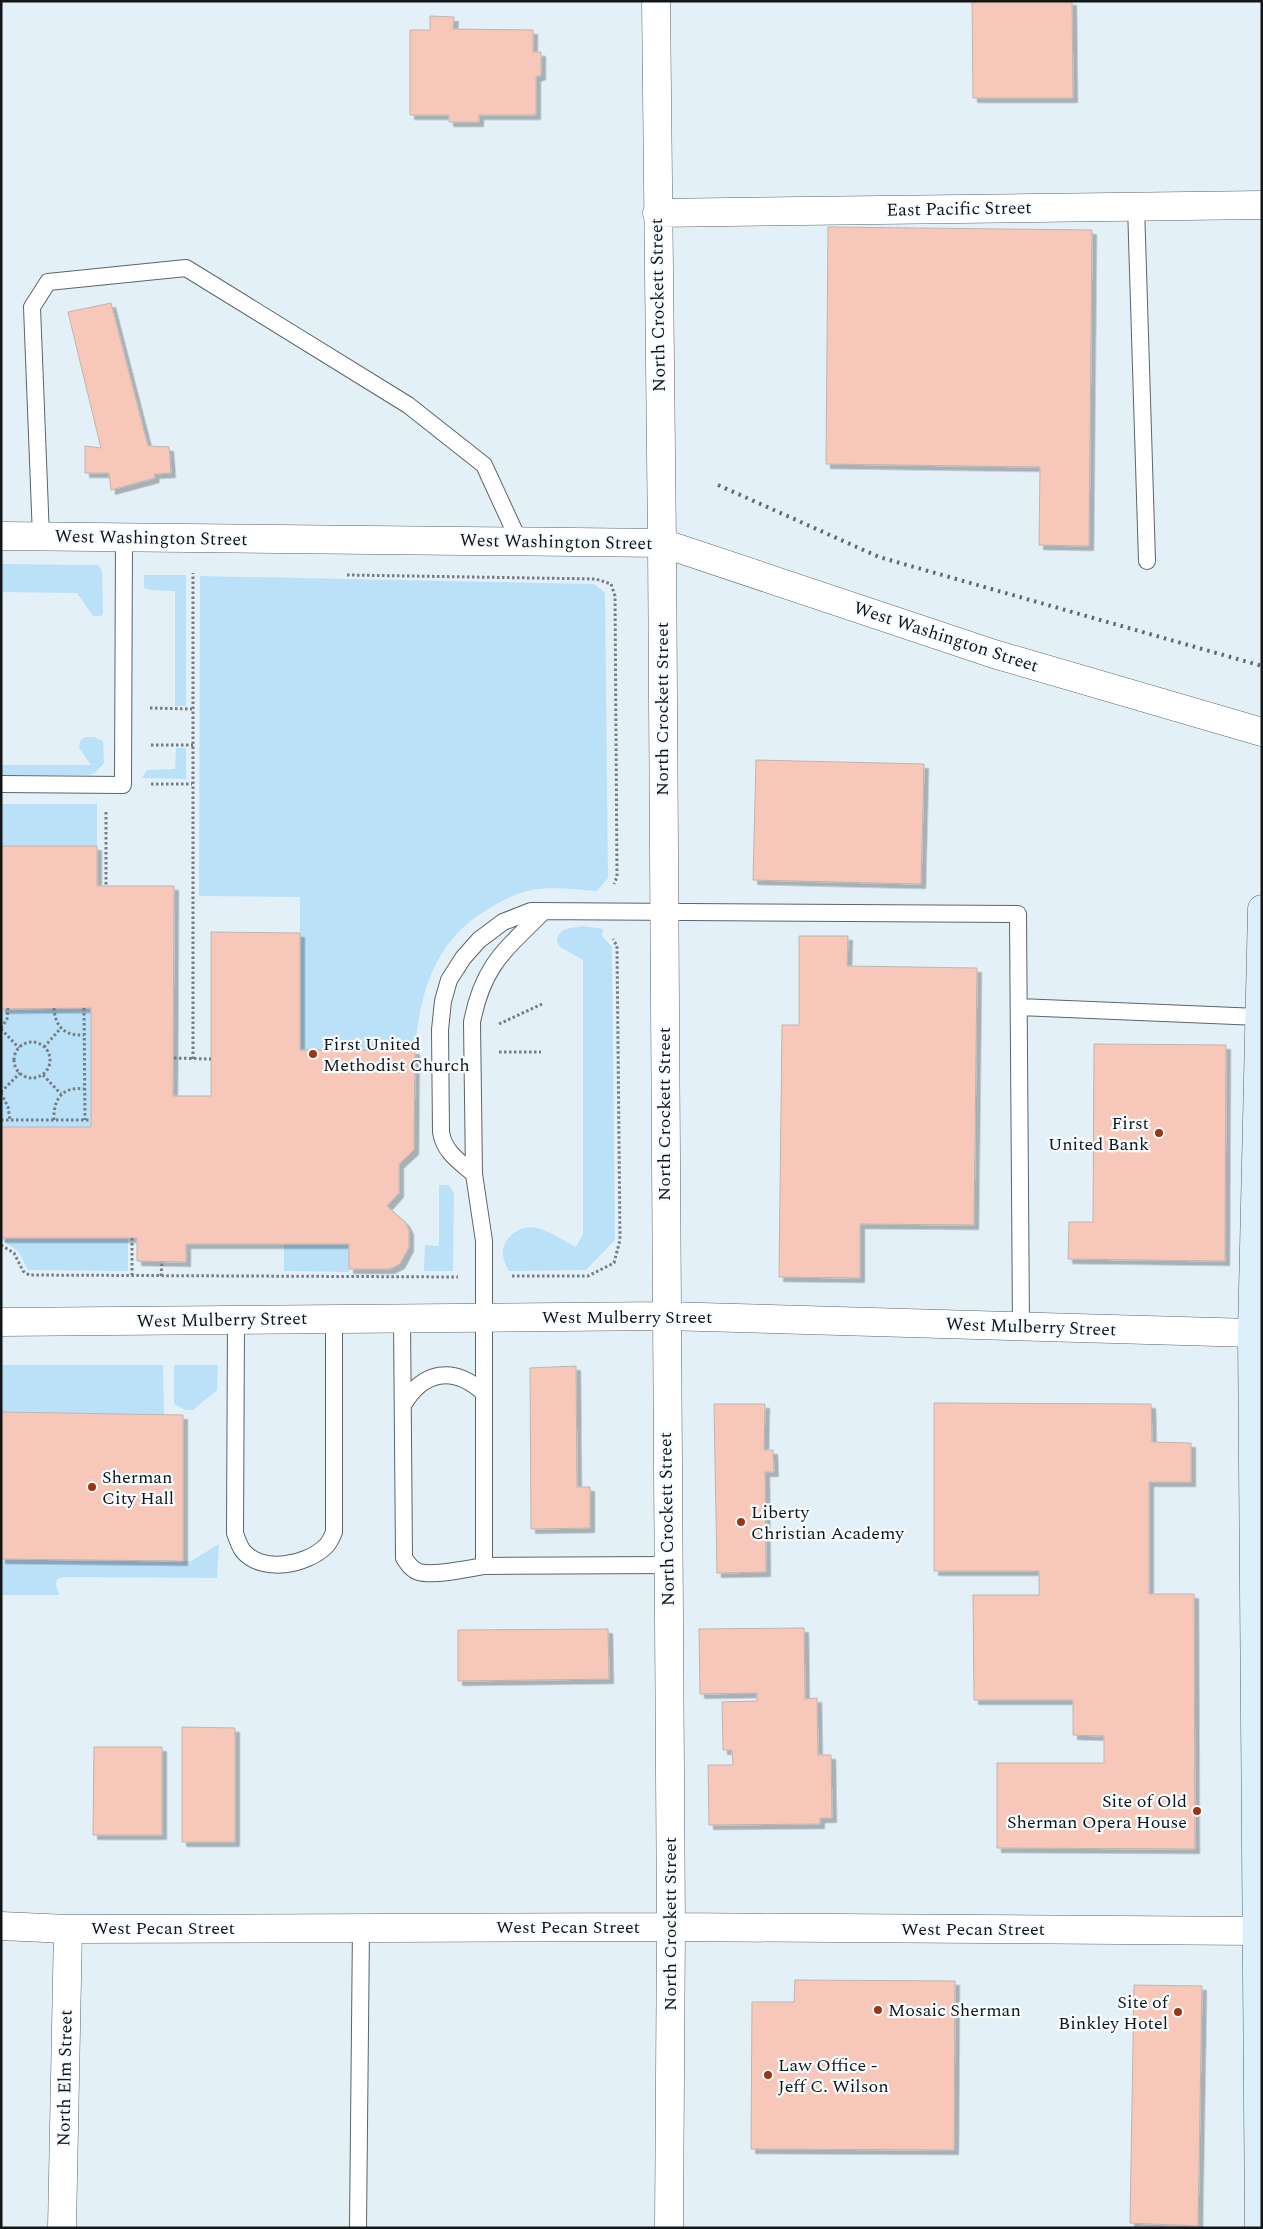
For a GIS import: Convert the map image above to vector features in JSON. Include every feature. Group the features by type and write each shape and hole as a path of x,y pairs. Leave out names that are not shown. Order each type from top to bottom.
{"main road":[{"path":"1259,2228 1257,1333 1259,1017 1262,908"}],"street":[{"name":"North Crockett Street","path":"656,1 662,543 665,1316 671,1927 669,2228"},
{"name":"East Pacific Street","path":"657,213 1262,204"},
{"name":"West Washington Street","path":"1,536 662,543 994,654 1262,732"},
{"name":"West Mulberry Street","path":"1,1322 665,1316 1257,1333"},
{"name":"West Pecan Street","path":"1,1926 68,1929 671,1927 1259,1931"},
{"name":"North Elm Street","path":"62,2228 68,1929"}],"lane":[{"path":"1136,206 1147,561"},
{"path":"41,537 32,306 48,282 186,268 408,405 484,465 520,542"},
{"path":"1,784 123,785 124,538"},
{"path":"474,1174 449,1153 443,1143 441,1132 440,1037 443,1001 454,973 463,958 479,940 503,922 531,911 1018,914 1021,1326"},
{"path":"484,1566 484,1241 474,1174 472,1022 476,1000 487,972 501,954 544,911"},
{"path":"1019,1007 1259,1017"},
{"path":"402,1318 404,1558 410,1567 419,1572 454,1572 484,1566 668,1565"},
{"path":"236,1320 235,1533 243,1551 258,1562 278,1565 295,1563 312,1556 327,1545 334,1532 334,1319"},
{"path":"403,1405 412,1390 421,1382 435,1376 448,1376 463,1380 475,1385 484,1393"},
{"path":"358,2228 361,1927"}],"path":[{"path":"192,1059 193,573"},
{"path":"123,714 192,708"},
{"path":"123,746 193,745"},
{"path":"106,809 106,886"},
{"path":"497,1025 542,1004"},
{"path":"8,1008 6,1019 1,1028 19,1048"},
{"path":"54,1008 55,1021 61,1028 69,1033 84,1035"},
{"path":"84,1008 84,1120"},
{"path":"44,1047 61,1028"},
{"path":"32,1042 44,1047 50,1057 50,1065 43,1074 32,1079 20,1073 13,1061 19,1048 23,1044 32,1042"},
{"path":"174,1058 211,1059"},
{"path":"10,1120 8,1107 1,1093 20,1073"},
{"path":"43,1074 61,1094"},
{"path":"54,1120 54,1108 57,1098 69,1089 84,1088"},
{"path":"1,1120 91,1120"},
{"path":"132,1238 132,1275"},
{"path":"162,1261 162,1276"}],"shaded area":[{"path":"1,564 98,565 102,570 103,613 101,616 93,616 77,593 1,592"},
{"path":"144,575 186,575 186,706 175,706 175,591 144,588"},
{"path":"200,576 594,584 605,593 608,878 597,891 548,888 521,893 500,902 471,921 443,951 434,968 426,987 421,1007 415,1050 300,1050 300,897 199,896"},
{"path":"85,737 94,737 103,741 104,763 95,773 88,775 1,775 1,765 91,765 79,748 80,741"},
{"path":"176,748 186,748 186,779 142,778 147,770 175,769"},
{"path":"1,804 97,804 97,846 1,846"},
{"path":"583,926 603,929 602,936 612,947 615,1240 586,1270 509,1271 503,1258 503,1249 508,1238 518,1230 531,1227 542,1229 576,1247 583,1234 583,960 560,947 557,942 562,931"},
{"path":"1,1008 91,1008 91,1127 1,1127"},
{"path":"439,1185 449,1185 454,1193 453,1271 424,1271 425,1245 439,1246"},
{"path":"1,1238 128,1238 128,1271 28,1270 18,1251 1,1240"},
{"path":"284,1244 349,1244 349,1272 284,1271"},
{"path":"1,1365 163,1365 164,1415 1,1412"},
{"path":"174,1365 218,1365 217,1390 193,1410 185,1410 174,1404"},
{"path":"219,1544 217,1578 63,1577 57,1579 56,1585 59,1595 1,1595 1,1559 191,1561"}],"building":[{"path":"972,1 1072,1 1073,98 973,98"},
{"path":"430,16 454,17 453,29 533,30 533,52 541,52 541,75 536,77 536,115 479,115 479,122 449,122 449,115 410,115 410,30 430,30"},
{"path":"828,227 1092,230 1089,546 1039,545 1040,467 826,464"},
{"path":"111,303 148,446 169,447 171,473 154,474 155,478 111,490 109,473 85,473 85,446 101,448 68,312"},
{"path":"756,760 924,764 921,884 753,880"},
{"name":"First United Methodist Church","path":"1,846 97,846 97,886 174,886 173,1096 211,1096 211,932 300,933 300,1050 415,1050 414,1150 399,1164 399,1193 387,1206 405,1222 409,1230 409,1247 400,1264 390,1269 349,1269 349,1244 186,1244 186,1262 137,1261 137,1238 1,1238 1,1127 91,1127 91,1008 1,1009"},
{"path":"799,936 848,936 847,966 977,968 974,1225 860,1224 860,1278 779,1277 782,1025 799,1025"},
{"name":"First United Bank","path":"1094,1044 1226,1045 1225,1261 1068,1259 1069,1222 1093,1222"},
{"path":"576,1366 577,1487 590,1487 590,1528 531,1529 530,1368"},
{"path":"934,1403 1151,1404 1152,1442 1191,1443 1191,1482 1149,1482 1149,1594 1194,1594 1195,1849 997,1848 997,1763 1104,1763 1104,1736 1073,1735 1073,1700 974,1700 973,1595 1039,1595 1039,1571 934,1571"},
{"name":"Liberty Christian Academy","path":"714,1404 765,1404 764,1450 773,1450 774,1472 765,1472 766,1572 717,1573"},
{"name":"Sherman City Hall","path":"1,1412 183,1415 183,1561 1,1559"},
{"path":"804,1628 805,1699 817,1698 818,1755 831,1755 832,1818 820,1818 820,1824 709,1825 708,1765 733,1765 732,1750 723,1750 722,1702 757,1701 757,1693 700,1694 699,1629"},
{"path":"608,1629 609,1679 458,1681 458,1630"},
{"path":"182,1727 235,1728 235,1842 182,1842"},
{"path":"94,1747 162,1747 162,1835 93,1835"},
{"path":"795,1980 955,1981 954,2150 751,2149 752,2002 794,2002"},
{"path":"1134,1985 1202,1986 1198,2226 1130,2223"}],"railway":[{"path":"718,485 879,557 1262,666"}],"place":[{"name":"First United Methodist Church","path":"313,1054"},
{"name":"First United Bank","path":"1159,1133"},
{"name":"Sherman City Hall","path":"92,1487"},
{"name":"Liberty Christian Academy","path":"741,1522"},
{"name":"Site of Old Sherman Opera House","path":"1197,1811"},
{"name":"Mosaic Sherman","path":"878,2010"},
{"name":"Site of Binkley Hotel","path":"1178,2012"},
{"name":"Law Office - Jeff C. Wilson","path":"768,2075"}]}
